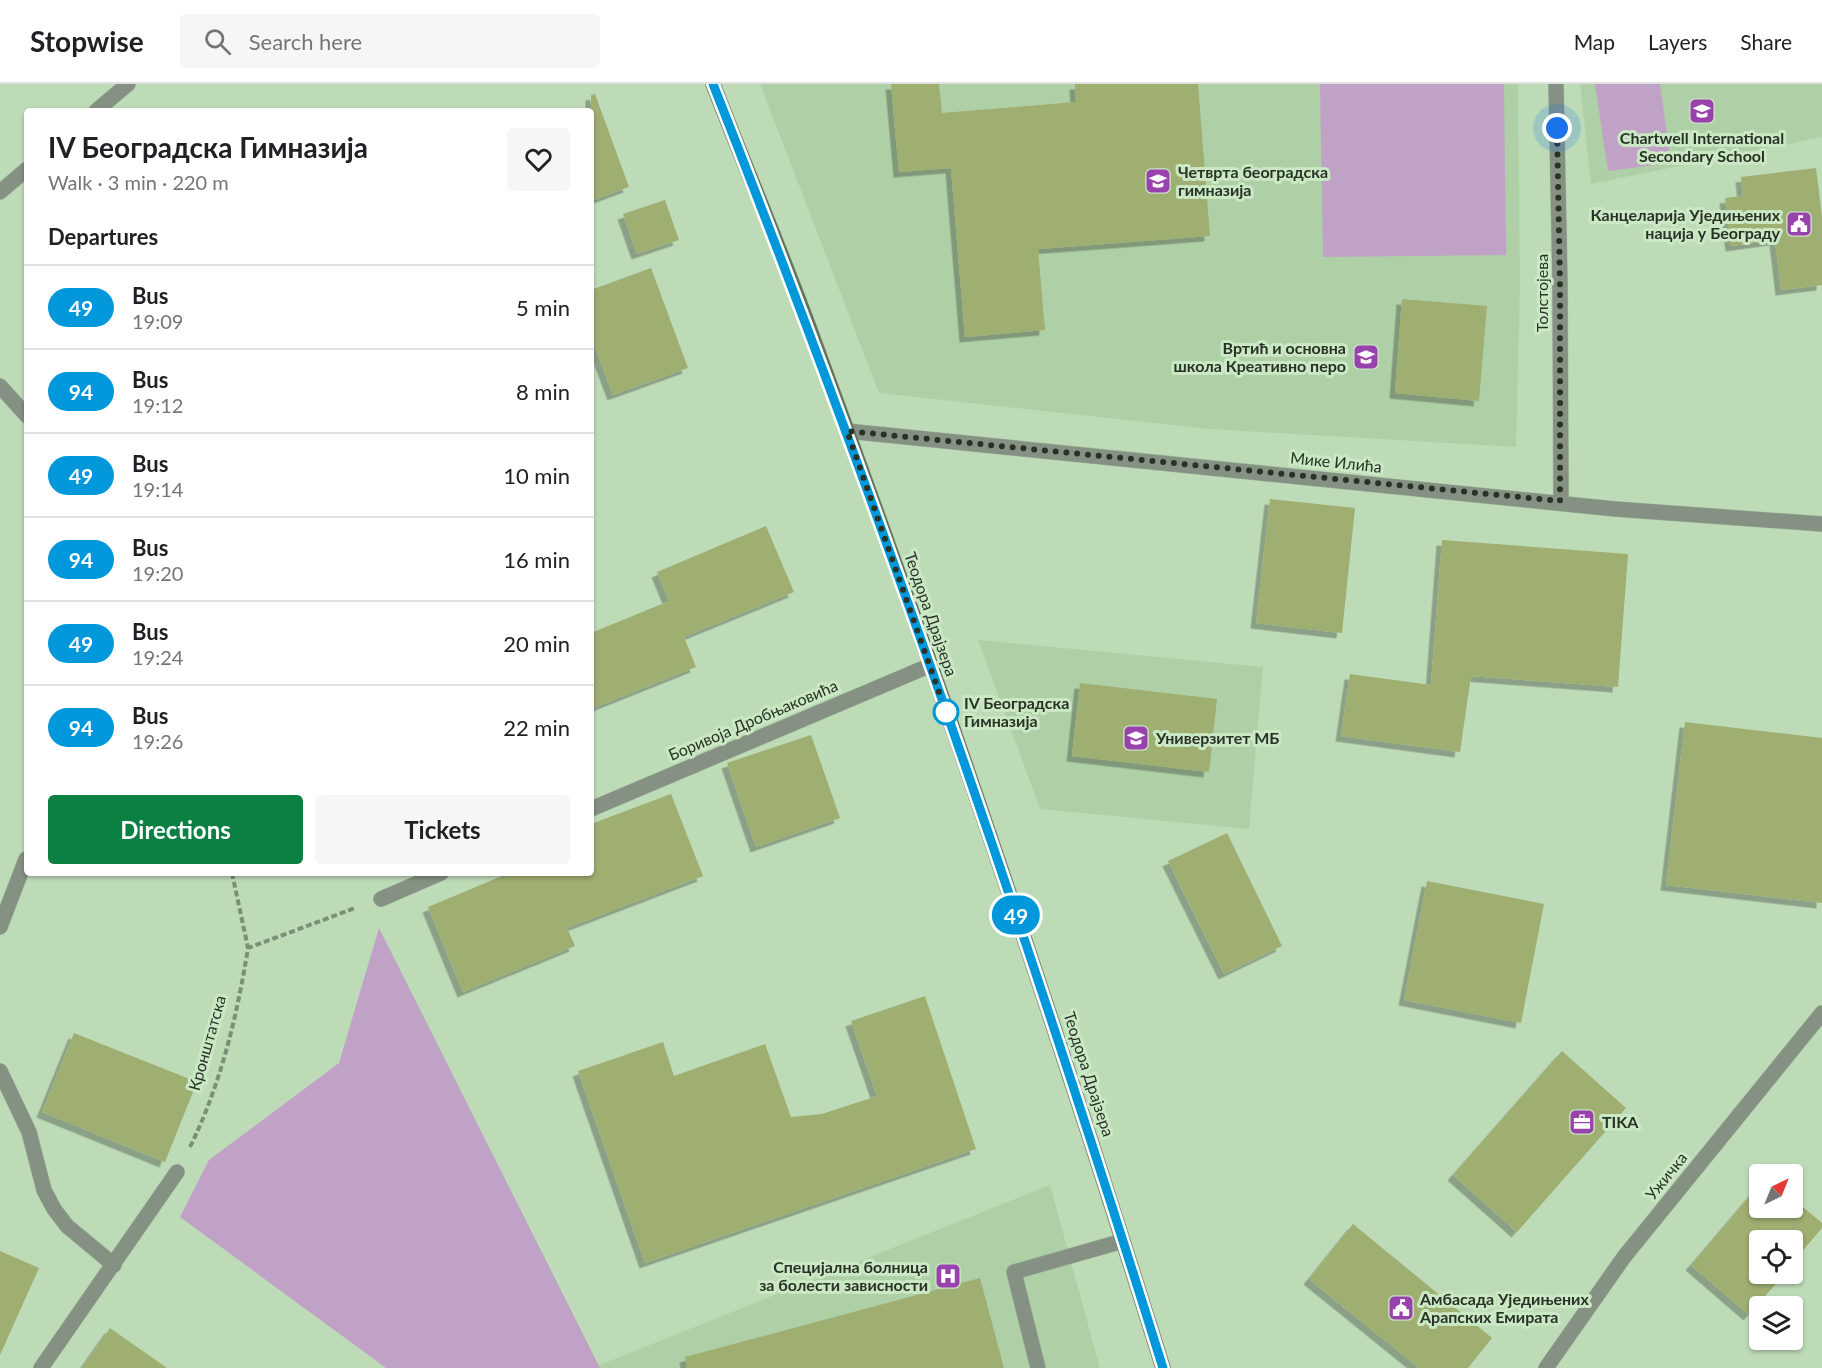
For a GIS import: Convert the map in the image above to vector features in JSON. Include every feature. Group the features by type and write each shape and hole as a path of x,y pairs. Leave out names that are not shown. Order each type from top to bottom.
{"main road":[{"name":"Теодора Драјзера","path":"713,84 813,336 931,665 1077,1093 1163,1368"}],"street":[{"path":"100,108 128,84"},
{"name":"Толстојева","path":"1556,84 1560,284 1560,501"},
{"path":"0,192 24,172"},
{"path":"0,386 24,413"},
{"name":"Мике Илића","path":"847,431 1560,501 1615,509 1822,524"},
{"name":"Боривоја Дробњаковића","path":"594,808 931,665"},
{"path":"0,927 24,864"},
{"path":"381,899 434,876"},
{"name":"Ужичка","path":"1546,1368 1624,1257 1822,1013"},
{"path":"0,1071 29,1132 44,1190 54,1209 67,1226 114,1265"},
{"path":"41,1368 177,1172"},
{"path":"1038,1368 1014,1272 1123,1241"}],"path":[{"path":"233,876 248,948 381,899"},
{"name":"Кронштатска","path":"177,1172 217,1081 238,1011 248,948"}],"shaded area":[{"name":"Четврта београдска гимназија","path":"760,84 1518,84 1520,286 1516,447 1209,429 879,393"},
{"path":"1320,84 1504,84 1506,255 1323,257"},
{"name":"Chartwell International Secondary School","path":"1580,84 1822,84 1822,137 1591,184"},
{"path":"1595,84 1660,84 1671,163 1608,171"},
{"name":"Универзитет МБ","path":"978,640 1263,667 1249,829 1040,809"},
{"path":"379,928 600,1368 386,1368 180,1217 209,1160 339,1063"},
{"name":"Специјална болница за болести зависности","path":"1050,1185 1100,1368 592,1368"}],"building":[{"path":"891,84 939,84 942,113 1076,102 1075,84 1198,84 1210,236 1038,249 1045,330 965,337 951,168 899,172"},
{"path":"595,94 629,187 594,200 594,108 591,108 591,95"},
{"path":"1816,168 1822,216 1822,285 1781,290 1775,240 1731,246 1725,198 1743,196 1741,177"},
{"path":"665,200 679,240 637,254 623,214"},
{"path":"651,268 688,368 613,395 594,344 594,289"},
{"path":"1402,299 1487,306 1479,401 1395,393"},
{"path":"1270,499 1355,508 1342,633 1256,623"},
{"path":"766,526 794,592 684,637 696,667 594,708 594,632 669,601 657,572"},
{"path":"1442,540 1628,554 1618,687 1471,676 1460,752 1341,736 1350,674 1431,685"},
{"path":"1080,683 1217,699 1209,772 1072,756"},
{"path":"1685,722 1822,738 1822,903 1666,885"},
{"path":"811,735 840,818 756,847 727,763"},
{"path":"671,794 703,876 567,928 575,946 463,992 428,907 502,876 594,876 594,823"},
{"path":"1227,833 1282,946 1224,974 1168,861"},
{"path":"1427,881 1544,904 1521,1023 1404,1000"},
{"path":"925,996 976,1149 645,1263 578,1071 663,1042 674,1076 765,1044 791,1117 822,1114 877,1096 851,1021"},
{"path":"74,1033 197,1082 165,1162 42,1112"},
{"path":"1562,1051 1626,1108 1517,1232 1453,1175"},
{"path":"1749,1197 1749,1218 1803,1218 1803,1207 1822,1223 1822,1228 1803,1250 1803,1230 1749,1230 1749,1284 1775,1284 1765,1296 1749,1296 1749,1315 1691,1265"},
{"name":"Амбасада Уједињених Арапских Емирата","path":"1353,1224 1492,1338 1468,1368 1419,1368 1309,1279"},
{"path":"0,1251 39,1268 0,1355"},
{"path":"980,1278 1004,1368 687,1368 685,1357"},
{"path":"110,1328 167,1368 82,1368"}],"bus line":[{"name":"49","path":"713,84 813,336 931,665 1077,1093 1163,1368"}],"place":[{"name":"Chartwell International Secondary School","path":"1702,111"},
{"name":"Четврта београдска гимназија","path":"1158,181"},
{"name":"Канцеларија Уједињених нација у Београду","path":"1799,224"},
{"name":"Вртић и основна школа Креативно перо","path":"1366,357"},
{"name":"IV Београдска Гимназија","path":"946,712"},
{"name":"Универзитет МБ","path":"1136,738"},
{"name":"TIKA","path":"1582,1122"},
{"name":"Специјална болница за болести зависности","path":"948,1276"},
{"name":"Амбасада Уједињених Арапских Емирата","path":"1401,1308"}],"route":[{"path":"946,712 847,431 1560,501 1557,128"}]}
